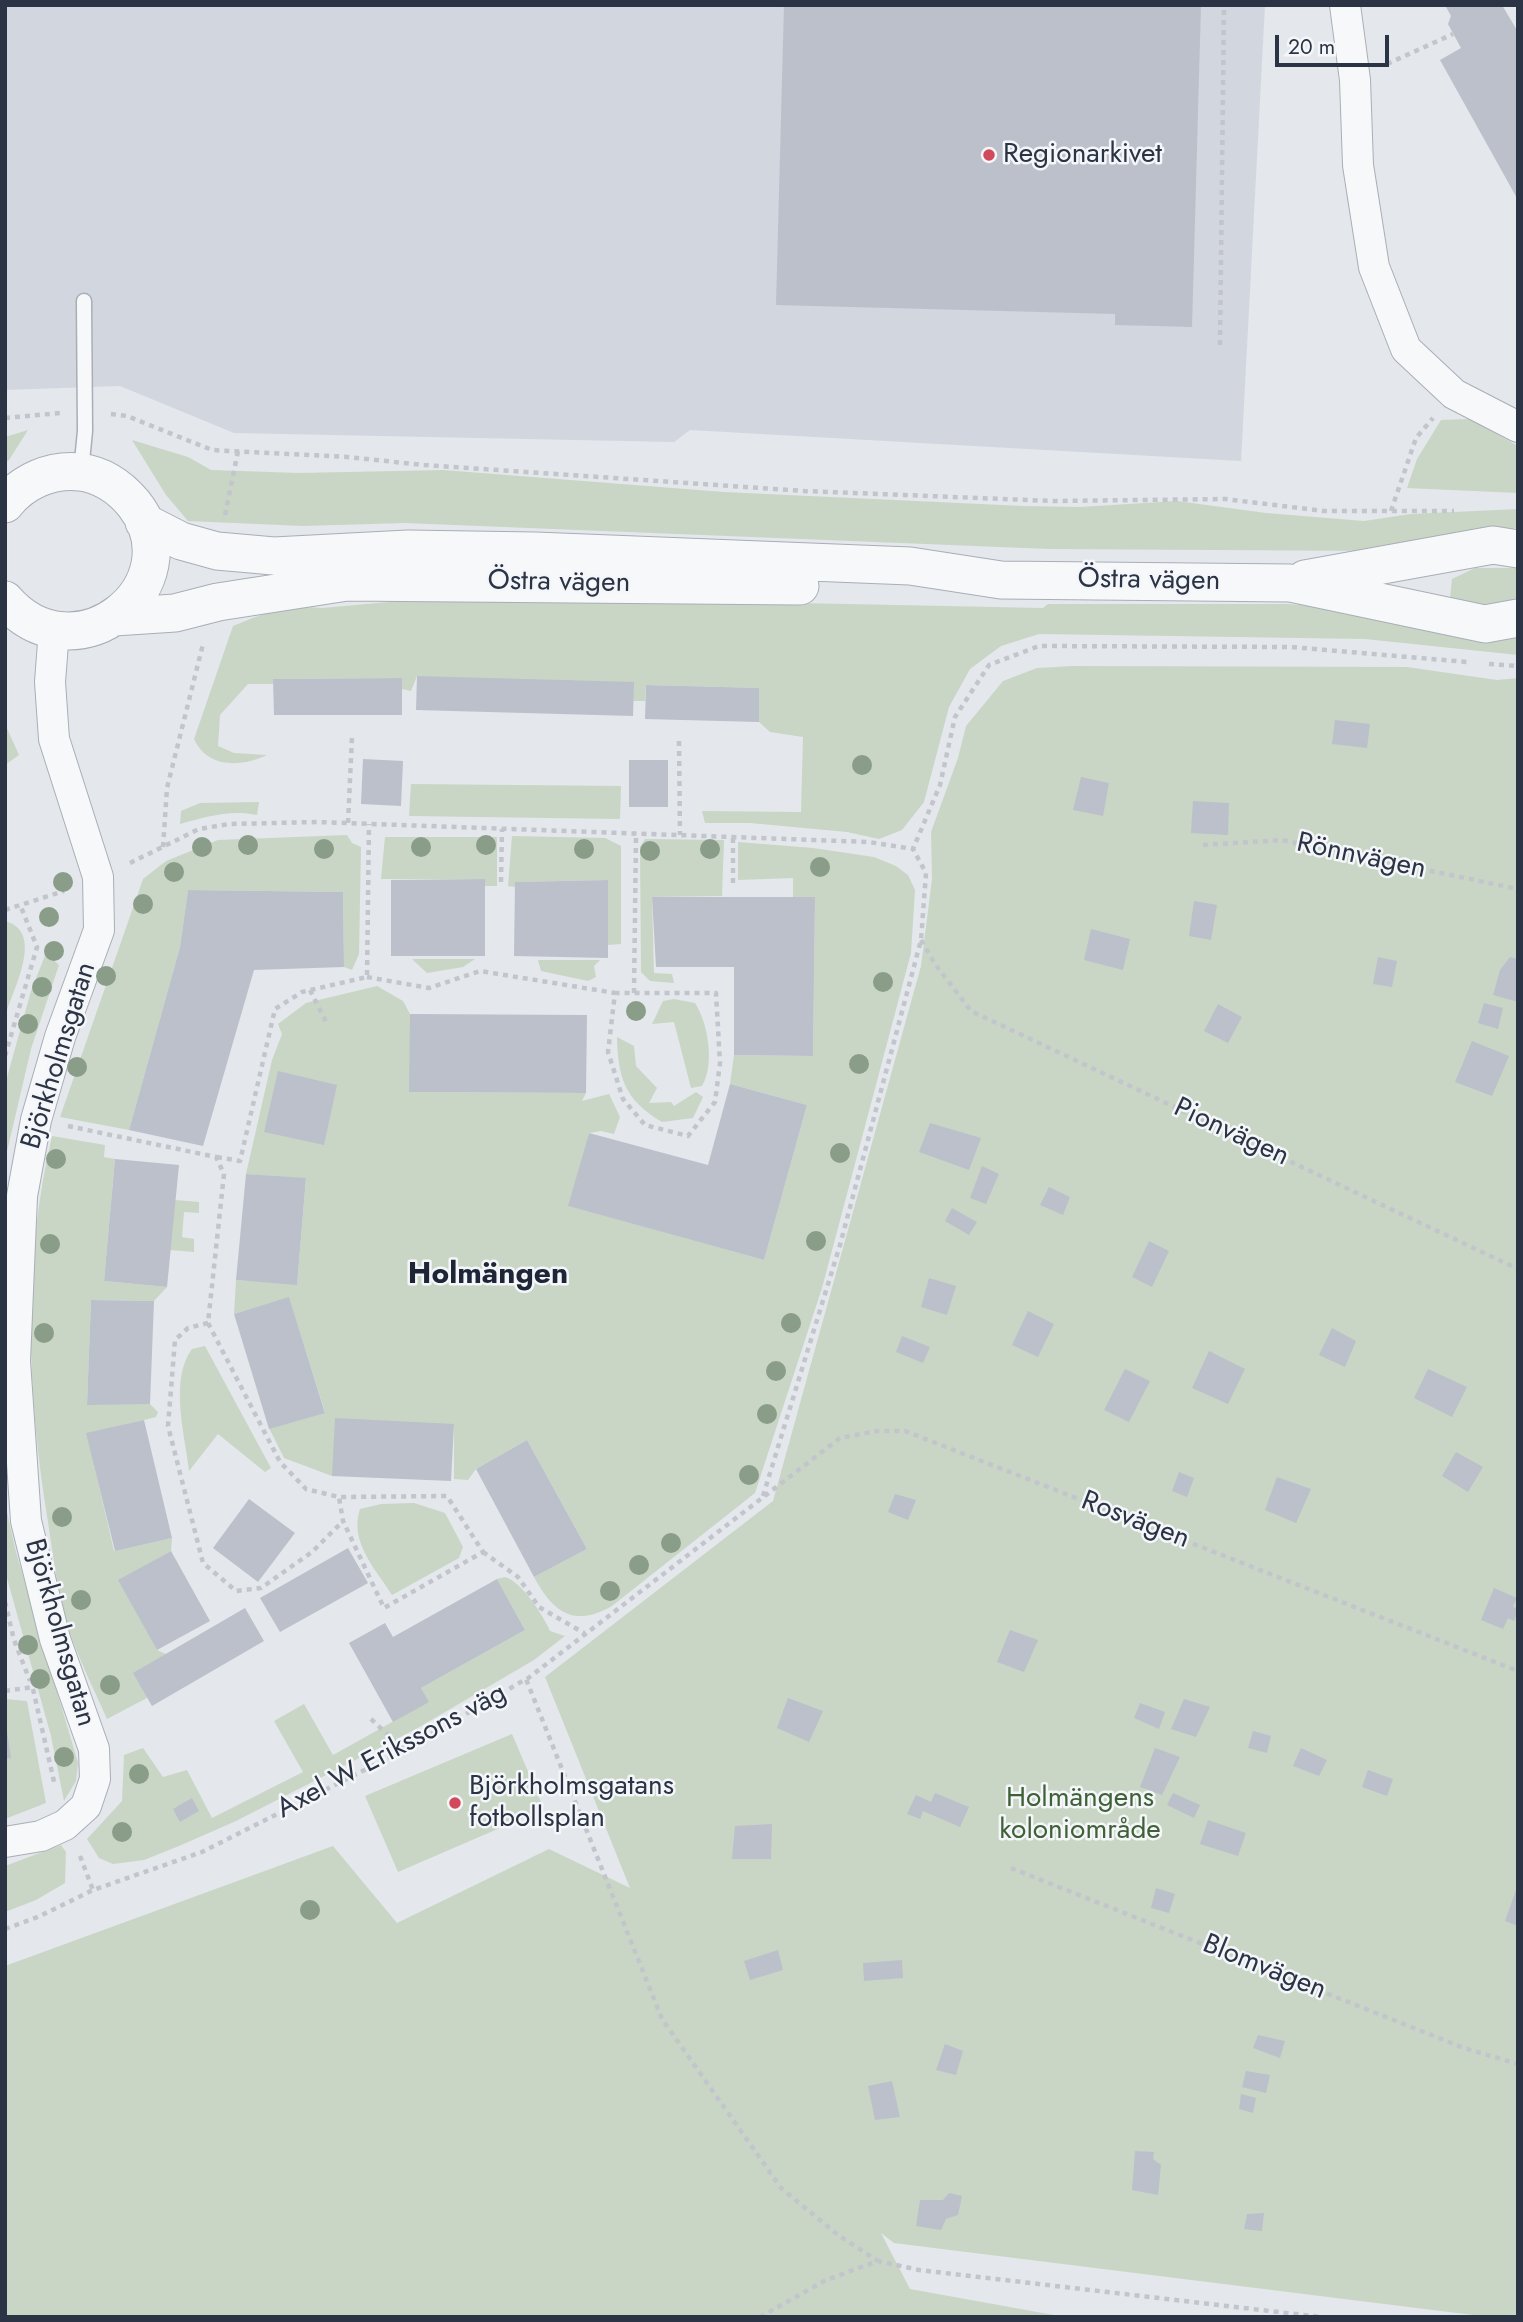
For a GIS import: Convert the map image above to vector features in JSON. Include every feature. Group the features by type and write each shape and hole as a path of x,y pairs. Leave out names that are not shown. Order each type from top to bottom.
{"street":[{"path":"1345,5 1355,80 1357,165 1374,268 1406,349 1454,394 1518,427"},
{"path":"6,503 40,477 81,472"},
{"name":"Östra vägen","path":"5,600 26,619 54,630 92,629 127,608 144,582 150,552 144,522 137,509 119,489 81,472"},
{"name":"Östra vägen","path":"144,522 181,541 217,551 274,556 408,549 535,551 911,566 1004,580"},
{"name":"Östra vägen","path":"1290,583 1327,573 1493,545 1518,548"},
{"name":"Östra vägen","path":"114,617 175,613 213,603 347,582 846,587 1004,580 1290,583 1485,624 1518,618"},
{"name":"Björkholmsgatan","path":"5,1842 41,1836 65,1825 86,1806 95,1779 94,1749 55,1639 26,1521 15,1361 22,1196 36,1120 60,1037 99,930 98,877 54,739 50,682 54,630"}],"lane":[{"path":"81,472 85,411 84,301"}],"path":[{"path":"1220,345 1224,5"},
{"path":"1355,80 1453,34"},
{"path":"1391,510 1416,438 1454,394"},
{"path":"5,418 85,411 127,416 212,450 804,491 1053,501 1225,499 1324,511 1467,511"},
{"path":"217,551 238,451"},
{"path":"213,603 167,788 163,848 199,829 229,824 348,823 869,842 913,849"},
{"path":"913,849 940,785 955,717 989,665 1039,646 1291,647 1471,662"},
{"path":"1485,663 1518,666"},
{"path":"348,823 352,737"},
{"path":"679,741 680,835"},
{"path":"367,977 369,824"},
{"path":"501,882 502,829"},
{"path":"634,993 636,834"},
{"path":"733,837 733,883"},
{"name":"Rönnvägen","path":"1202,845 1282,840 1518,889"},
{"path":"762,1497 840,1245 921,940 926,873 913,849"},
{"path":"5,1056 37,947 21,908"},
{"name":"Pionvägen","path":"921,940 952,989 971,1011 1518,1269"},
{"path":"67,1126 240,1161 275,1009 302,992 367,977 429,988 480,971 615,993 716,993 720,1063 715,1102 688,1136 645,1125 623,1099 608,1052 615,993"},
{"path":"310,990 328,1026"},
{"path":"216,1157 224,1174 208,1323 280,1462 306,1489 340,1497 447,1496 483,1552 518,1577 539,1607 584,1633"},
{"path":"208,1323 188,1328 175,1340 168,1426 203,1563 236,1591 261,1588 312,1552 343,1521"},
{"name":"Rosvägen","path":"526,1679 840,1438 877,1431 905,1431 1518,1671"},
{"path":"340,1497 343,1521 384,1608 483,1552"},
{"path":"5,1602 14,1640 33,1687 65,1825 93,1890"},
{"name":"Axel W Erikssons väg","path":"5,1929 40,1916 93,1890 202,1852 404,1749 526,1679 662,2019 781,2188 838,2235 878,2261 919,2270 1321,2317"},
{"path":"5,1691 33,1687"},
{"path":"371,1719 404,1749"},
{"name":"Blomvägen","path":"1011,1868 1464,2048 1518,2064"},
{"path":"761,2317 826,2280 878,2261"}],"shaded area":[{"path":"5,5 1265,5 1241,461 690,430 674,442 234,433 120,386 5,390"}],"green space":[{"path":"1470,419 1518,446 1518,493 1407,488 1417,459 1441,420"},
{"path":"28,430 9,460 5,462 5,437"},
{"path":"132,440 188,457 211,470 299,473 443,470 724,492 1023,506 1080,507 1177,501 1266,513 1364,521 1411,514 1518,509 1518,528 1461,535 1381,551 1049,549 405,523 303,526 188,521 166,495"},
{"path":"1475,568 1518,568 1518,604 1476,610 1450,599 1452,579"},
{"path":"456,596 1043,608 1048,604 1288,604 1368,610 1501,639 1518,638 1518,655 1365,639 1039,634 1001,646 970,669 949,707 924,802 902,830 879,839 847,832 750,823 705,823 702,811 801,812 803,737 770,732 759,722 759,688 646,685 645,701 633,701 417,676 411,691 402,689 401,678 274,679 273,684 248,684 220,715 218,746 234,753 267,755 247,762 226,763 208,756 194,739 233,626 287,609"},
{"name":"Holmängens koloniområde","path":"1407,667 1497,680 1518,678 1518,2317 1489,2317 894,2243 881,2233 910,2289 1065,2317 5,2317 5,1966 333,1846 397,1923 549,1849 630,1888 545,1677 773,1501 921,966 932,879 931,832 958,758 966,726 1003,681 1037,668"},
{"path":"5,724 19,755 5,765"},
{"path":"411,784 621,786 620,819 409,816"},
{"path":"259,802 257,815 228,813 180,824 181,811 200,803"},
{"path":"347,835 352,843 361,847 359,954 352,970 344,967 343,892 188,890 180,947 129,1130 60,1117 143,879 166,861 218,840"},
{"path":"512,836 605,838 621,846 621,944 608,945 608,880 516,882 515,887 508,886"},
{"path":"385,837 497,837 497,886 485,886 485,879 381,879"},
{"path":"645,839 724,840 722,896 652,897 654,973 672,974 674,983 650,981 641,972 640,847"},
{"path":"738,842 813,848 874,857 896,866 908,875 915,890 911,953 822,1288 755,1493 612,1606 598,1613 575,1616 557,1607 534,1577 587,1549 527,1440 476,1469 468,1480 454,1479 454,1424 332,1476 284,1458 269,1428 325,1412 289,1298 234,1314 236,1280 297,1284 306,1179 246,1174 272,1060 282,1034 278,1024 306,1003 377,986 403,1001 410,1014 410,1092 586,1093 582,1101 609,1094 620,1117 614,1134 601,1131 589,1133 569,1206 764,1260 807,1105 730,1084 734,1055 813,1056 815,897 793,897 793,878 738,880"},
{"path":"5,921 17,927 23,937 25,949 19,978 5,1017"},
{"path":"46,953 59,965 31,1049 5,1160 6,1081 31,991"},
{"path":"412,959 475,959 463,967 427,973"},
{"path":"538,960 600,960 594,966 596,977 588,981 541,971"},
{"path":"674,999 695,1003 700,1011 709,1055 702,1086 691,1088 674,1022 652,1024 663,1001"},
{"path":"617,1037 634,1046 636,1066 657,1088 649,1103 671,1102 674,1106 696,1092 703,1097 693,1118 662,1122 639,1105 622,1077"},
{"path":"52,1136 105,1145 104,1157 115,1159 104,1281 167,1287 154,1301 91,1300 87,1404 150,1404 158,1412 156,1417 87,1434 114,1551 172,1538 171,1551 119,1580 157,1650 166,1654 147,1698 107,1719 75,1646 63,1609 55,1571 36,1425 32,1377 32,1280 42,1184"},
{"path":"175,1200 199,1202 199,1213 184,1212 182,1237 194,1239 194,1252 170,1250"},
{"path":"205,1346 271,1468 265,1472 218,1434 189,1471 180,1408 181,1376 192,1349"},
{"path":"5,1503 16,1552 78,1763 76,1781 64,1801 51,1736 5,1571"},
{"path":"414,1503 445,1513 463,1547 459,1558 392,1595 361,1544 358,1533 360,1509 381,1504"},
{"path":"505,1577 525,1592 550,1631 565,1636 534,1660 416,1729 236,1821 144,1860 113,1864 99,1858 87,1839 122,1801 124,1755 143,1748 163,1777 187,1770 212,1818 303,1772 274,1721 304,1704 333,1755 428,1702 421,1688 525,1630 497,1579"},
{"path":"5,1699 27,1701 46,1803 5,1819"},
{"name":"Björkholmsgatans fotbollsplan","path":"512,1734 544,1809 398,1872 365,1796"},
{"path":"61,1845 66,1852 65,1883 36,1900 5,1912 5,1866"}],"building":[{"name":"Regionarkivet","path":"784,5 1201,5 1192,327 1115,325 1115,314 776,305"},
{"path":"1445,5 1502,5 1518,32 1518,200 1440,60 1461,48 1448,24 1451,16"},
{"path":"417,676 634,682 633,716 416,710"},
{"path":"402,678 402,715 274,715 273,679"},
{"path":"646,685 759,688 759,722 645,719"},
{"path":"1335,720 1370,724 1367,748 1332,744"},
{"path":"363,759 403,761 401,806 361,804"},
{"path":"629,760 668,760 668,807 629,807"},
{"path":"1081,777 1109,783 1103,816 1073,810"},
{"path":"1193,801 1229,803 1228,835 1191,833"},
{"path":"485,879 485,956 391,956 391,880"},
{"path":"608,880 608,958 514,956 515,882"},
{"path":"188,890 343,892 344,967 254,970 203,1146 129,1130 180,947"},
{"path":"652,897 815,897 813,1056 734,1055 734,967 656,967"},
{"path":"1194,901 1217,905 1211,940 1189,936"},
{"path":"1091,929 1130,939 1123,970 1084,960"},
{"path":"1378,957 1397,961 1392,987 1373,984"},
{"path":"1510,957 1518,959 1518,1002 1493,995 1500,970"},
{"path":"1484,1003 1503,1008 1498,1029 1478,1023"},
{"path":"1218,1004 1242,1017 1228,1043 1204,1031"},
{"path":"410,1014 587,1015 586,1093 409,1092"},
{"path":"1472,1041 1509,1056 1492,1096 1455,1082"},
{"path":"278,1071 337,1085 324,1145 264,1132"},
{"path":"730,1084 807,1105 764,1260 568,1206 589,1133 708,1165"},
{"path":"930,1123 981,1138 969,1170 919,1152"},
{"path":"115,1159 179,1165 167,1287 104,1281"},
{"path":"982,1166 999,1174 986,1204 970,1198"},
{"path":"246,1174 306,1178 297,1285 236,1280"},
{"path":"1049,1187 1070,1197 1063,1215 1040,1205"},
{"path":"952,1208 977,1222 969,1235 945,1221"},
{"path":"1149,1241 1169,1251 1152,1287 1132,1277"},
{"path":"929,1278 956,1286 947,1315 921,1307"},
{"path":"289,1297 325,1413 269,1429 234,1314"},
{"path":"91,1300 154,1301 150,1404 87,1405"},
{"path":"1028,1311 1054,1324 1038,1357 1012,1345"},
{"path":"1332,1328 1356,1341 1345,1367 1319,1355"},
{"path":"902,1336 930,1347 923,1363 896,1352"},
{"path":"1209,1351 1245,1369 1228,1404 1192,1388"},
{"path":"1125,1369 1150,1381 1129,1422 1104,1410"},
{"path":"1428,1369 1467,1387 1452,1417 1414,1398"},
{"path":"335,1418 454,1424 451,1481 332,1476"},
{"path":"144,1420 172,1538 115,1551 86,1433"},
{"path":"527,1440 587,1549 534,1577 476,1469"},
{"path":"1456,1452 1483,1467 1468,1492 1442,1476"},
{"path":"1179,1472 1194,1478 1187,1497 1172,1491"},
{"path":"1277,1477 1311,1489 1296,1523 1265,1510"},
{"path":"895,1494 916,1500 908,1520 888,1512"},
{"path":"249,1499 295,1533 258,1582 213,1548"},
{"path":"348,1548 368,1583 280,1632 260,1598"},
{"path":"171,1551 210,1621 157,1650 118,1580"},
{"path":"497,1579 525,1630 421,1688 429,1702 393,1722 349,1643 385,1623 393,1637"},
{"path":"1494,1588 1517,1598 1513,1606 1518,1611 1514,1621 1508,1618 1503,1629 1481,1620"},
{"path":"245,1608 264,1641 152,1706 133,1673"},
{"path":"1010,1630 1038,1640 1024,1672 997,1662"},
{"path":"788,1698 823,1711 809,1742 777,1728"},
{"path":"1184,1699 1210,1707 1196,1737 1171,1729"},
{"path":"1140,1703 1165,1712 1159,1729 1134,1718"},
{"path":"7,1731 11,1758 5,1759 5,1732"},
{"path":"1253,1731 1271,1736 1267,1753 1248,1748"},
{"path":"1155,1748 1180,1757 1162,1795 1140,1787"},
{"path":"1301,1748 1327,1760 1319,1776 1293,1766"},
{"path":"1368,1770 1393,1779 1387,1796 1362,1787"},
{"path":"935,1793 969,1807 960,1827 923,1811 920,1819 907,1814 916,1795 931,1802"},
{"path":"1173,1793 1200,1805 1194,1818 1167,1805"},
{"path":"192,1798 199,1811 180,1822 173,1809"},
{"path":"1208,1820 1246,1833 1238,1856 1200,1844"},
{"path":"772,1824 771,1859 732,1859 735,1826"},
{"path":"1518,1887 1518,1926 1505,1921"},
{"path":"1156,1888 1175,1894 1169,1913 1151,1908"},
{"path":"778,1950 783,1970 750,1980 744,1961"},
{"path":"902,1960 903,1978 864,1981 863,1963"},
{"path":"1258,2035 1285,2041 1280,2058 1253,2048"},
{"path":"945,2044 963,2051 956,2075 936,2070"},
{"path":"1246,2071 1270,2075 1266,2093 1242,2087"},
{"path":"892,2081 900,2117 875,2120 868,2086"},
{"path":"1241,2094 1256,2098 1253,2113 1239,2109"},
{"path":"1135,2151 1154,2152 1153,2159 1161,2165 1158,2195 1132,2190"},
{"path":"949,2193 962,2196 958,2215 946,2219 941,2230 916,2226 920,2200 943,2200"},
{"path":"1264,2213 1262,2231 1244,2229 1247,2214"}],"place":[{"name":"Regionarkivet","path":"989,155"},
{"name":"Björkholmsgatans fotbollsplan","path":"455,1803"}],"district":[{"name":"Holmängen","path":"488,1276"}]}
